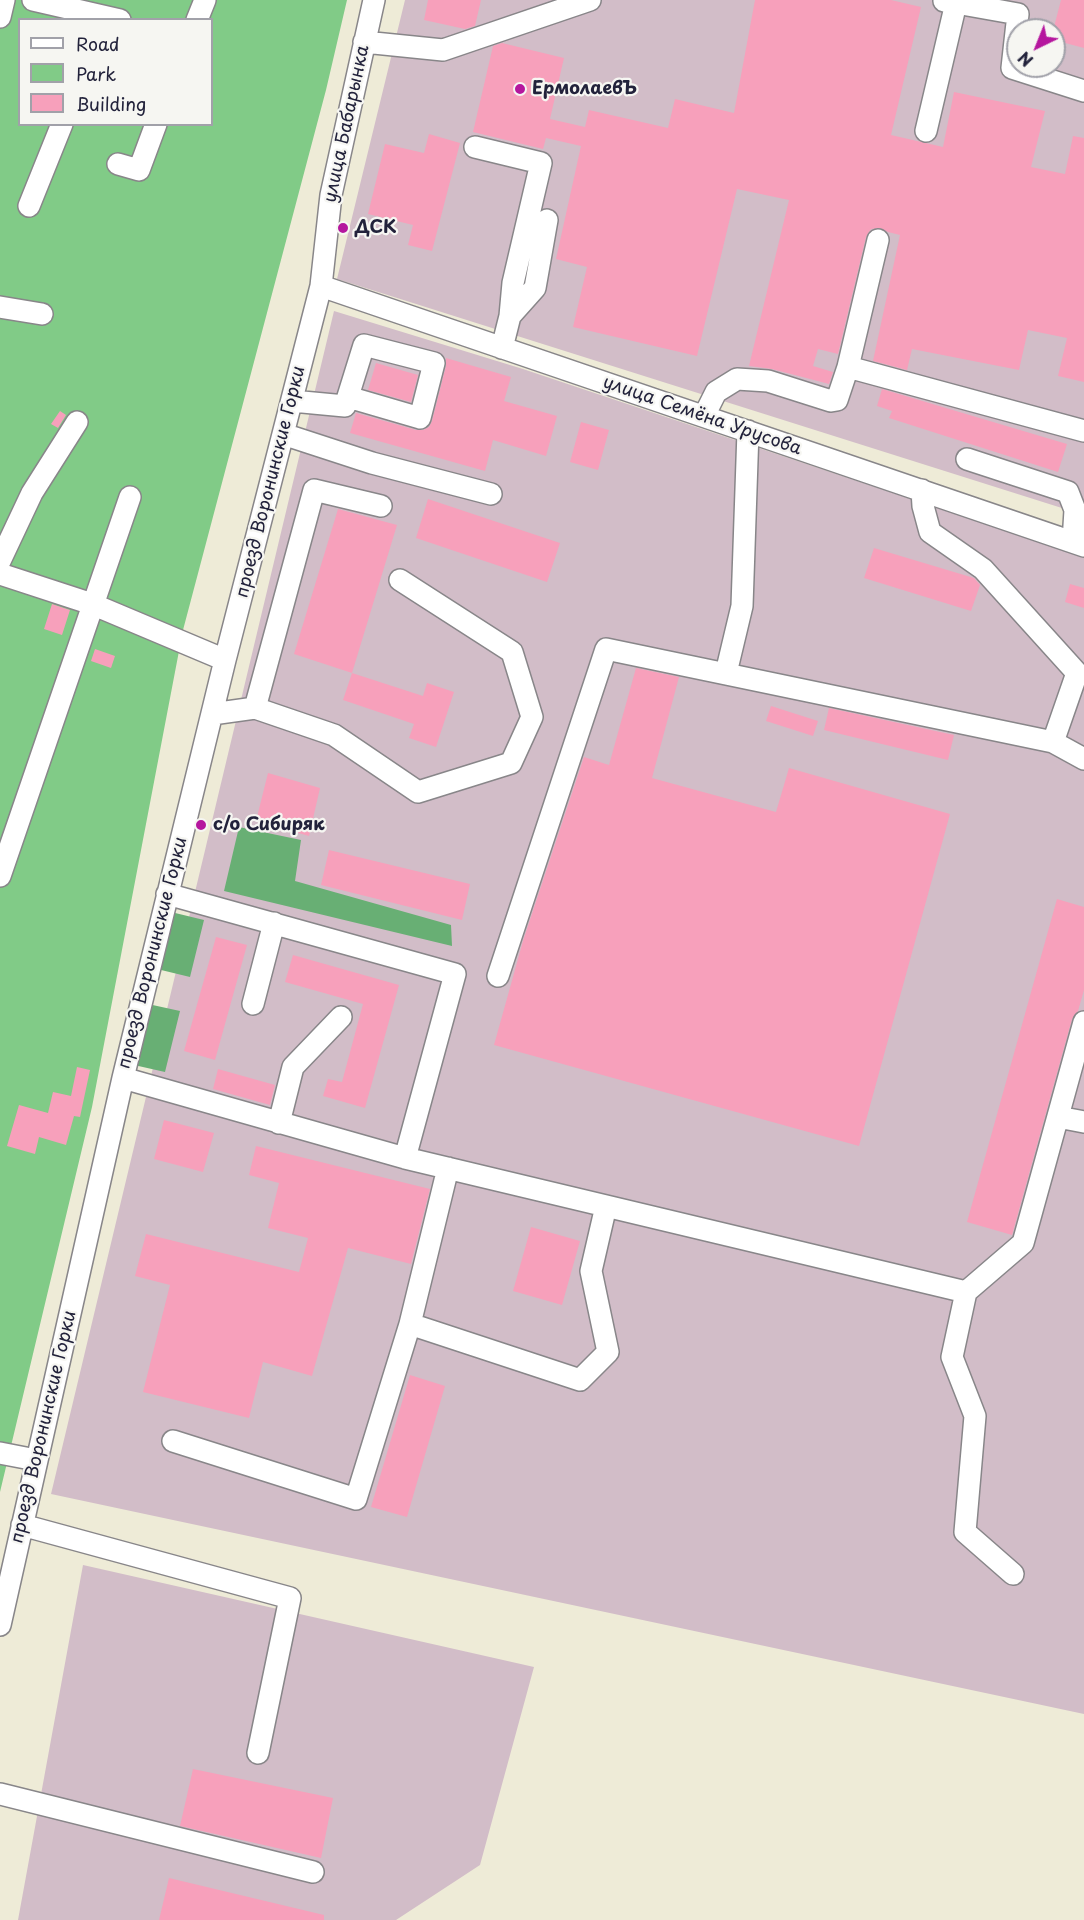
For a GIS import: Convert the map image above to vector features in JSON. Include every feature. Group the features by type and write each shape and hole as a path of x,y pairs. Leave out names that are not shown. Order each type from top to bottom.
{"street":[{"path":"0,17 4,0"},
{"path":"33,0 109,14"},
{"path":"198,18 205,0"},
{"name":"улица Бабарынка","path":"321,285 331,195 374,0"},
{"path":"364,42 443,50 590,0"},
{"path":"926,131 952,1 1018,14 1012,68 1084,91"},
{"path":"29,206 61,126"},
{"path":"118,164 139,170 155,126"},
{"path":"475,147 540,162 513,283 510,316 502,348"},
{"path":"510,316 535,288 547,220"},
{"path":"704,416 716,392 737,379 768,381 831,401 837,400 848,367 878,240"},
{"name":"улица Семёна Урусова","path":"321,285 922,490 1080,538"},
{"name":"проезд Воронинские Горки","path":"0,1625 123,1078 167,894 321,285"},
{"path":"0,307 42,314"},
{"path":"848,367 1084,431"},
{"path":"292,401 345,406 348,397"},
{"path":"0,561 32,493 77,422"},
{"path":"726,673 742,606 748,431"},
{"path":"284,434 372,463 491,494"},
{"path":"967,459 1068,492 1076,510 1080,538"},
{"path":"255,708 314,490 381,506"},
{"path":"922,490 923,506 930,532 983,569 1077,673 1053,742"},
{"path":"0,876 130,497"},
{"path":"0,574 92,604 225,660"},
{"path":"212,714 255,708 334,735 418,792 511,763 532,717 513,652 400,580"},
{"path":"498,976 606,649 1053,742 1084,759"},
{"path":"167,894 455,974 405,1158"},
{"path":"253,1004 274,923"},
{"path":"279,1123 292,1067 341,1017"},
{"path":"1013,1574 965,1532 975,1416 952,1357 966,1292 1023,1243 1084,1022"},
{"path":"123,1078 405,1158 966,1292"},
{"path":"1058,1117 1084,1122"},
{"path":"173,1441 356,1499 410,1324 448,1168"},
{"path":"410,1324 580,1380 608,1352 591,1271 606,1206"},
{"path":"0,1453 36,1460"},
{"path":"22,1525 290,1598 258,1753"},
{"path":"0,1794 314,1872"}],"shaded area":[{"path":"405,0 1084,0 1084,515 337,279"},
{"path":"334,311 523,369 1084,557 1084,1714 51,1494"},
{"path":"83,1565 534,1667 480,1865 396,1920 18,1920"}],"green space":[{"path":"0,0 347,0 326,90 183,630 92,1107 0,1492"},
{"path":"239,827 301,840 295,881 451,925 452,946 224,891"},
{"path":"171,912 204,920 190,977 157,969"},
{"path":"148,1004 180,1011 165,1072 134,1065"}],"building":[{"path":"428,0 481,0 475,26 465,29 424,20"},
{"path":"755,0 891,0 921,7 891,135 943,147 954,92 1045,111 1031,167 1065,174 1073,136 1084,138 1084,382 1058,376 1067,338 1028,330 1019,370 912,349 907,370 873,361 900,235 880,228 871,229 866,237 838,354 818,349 813,366 833,372 829,384 772,369 749,366 789,200 737,189 697,356 573,327 587,267 556,259 581,146 546,138 543,149 473,132 493,46 502,43 564,58 550,119 585,127 589,110 668,128 675,99 734,113"},
{"path":"1061,0 1084,0 1084,48 1066,43 1066,18 1056,18"},
{"path":"429,134 460,143 432,251 408,245 413,225 368,214 385,144 424,153"},
{"path":"446,358 511,377 504,401 557,416 546,456 493,440 485,471 350,433 356,413 416,430 429,427 446,366"},
{"path":"376,363 418,375 411,402 368,390"},
{"path":"882,389 1067,444 1058,472 889,418 892,411 877,406"},
{"path":"60,411 66,415 58,428 51,424"},
{"path":"581,422 609,430 598,470 570,462"},
{"path":"428,499 560,543 547,582 416,538"},
{"path":"338,509 397,525 352,673 294,654"},
{"path":"874,548 974,578 980,585 971,611 864,578"},
{"path":"1070,584 1084,588 1084,608 1065,602"},
{"path":"52,604 70,610 62,635 44,629"},
{"path":"95,649 115,656 111,668 91,661"},
{"path":"636,668 679,677 652,778 776,812 789,768 950,814 859,1146 494,1045 523,941 584,757 609,765"},
{"path":"352,673 423,696 427,683 454,692 436,747 409,738 414,724 343,700"},
{"path":"771,706 818,721 813,736 766,721"},
{"path":"829,708 954,735 948,760 824,730"},
{"path":"268,773 320,788 309,836 256,821"},
{"path":"329,850 470,884 462,920 321,885"},
{"path":"1057,899 1084,907 1084,990 1078,1011 1072,1019 1012,1235 967,1222"},
{"path":"216,937 247,945 215,1060 184,1051"},
{"path":"293,955 399,985 365,1108 323,1096 328,1079 342,1082 363,1004 285,982"},
{"path":"77,1067 90,1070 80,1117 74,1116 66,1145 39,1137 35,1154 7,1146 19,1105 48,1113 53,1092 71,1096"},
{"path":"218,1069 275,1085 270,1105 213,1089"},
{"path":"164,1120 214,1133 203,1172 154,1159"},
{"path":"256,1146 430,1189 411,1264 348,1248 312,1376 263,1362 249,1418 143,1392 170,1285 135,1276 146,1234 299,1272 308,1238 268,1228 279,1183 249,1175"},
{"path":"531,1227 580,1241 562,1305 513,1291"},
{"path":"410,1375 445,1386 407,1517 371,1507"},
{"path":"193,1769 333,1798 321,1858 180,1826"},
{"path":"169,1878 324,1915 324,1920 159,1920"}],"place":[{"name":"ЕрмолаевЪ","path":"520,89"},
{"name":"ДСК","path":"343,228"},
{"name":"с/о Сибиряк","path":"201,825"}]}
